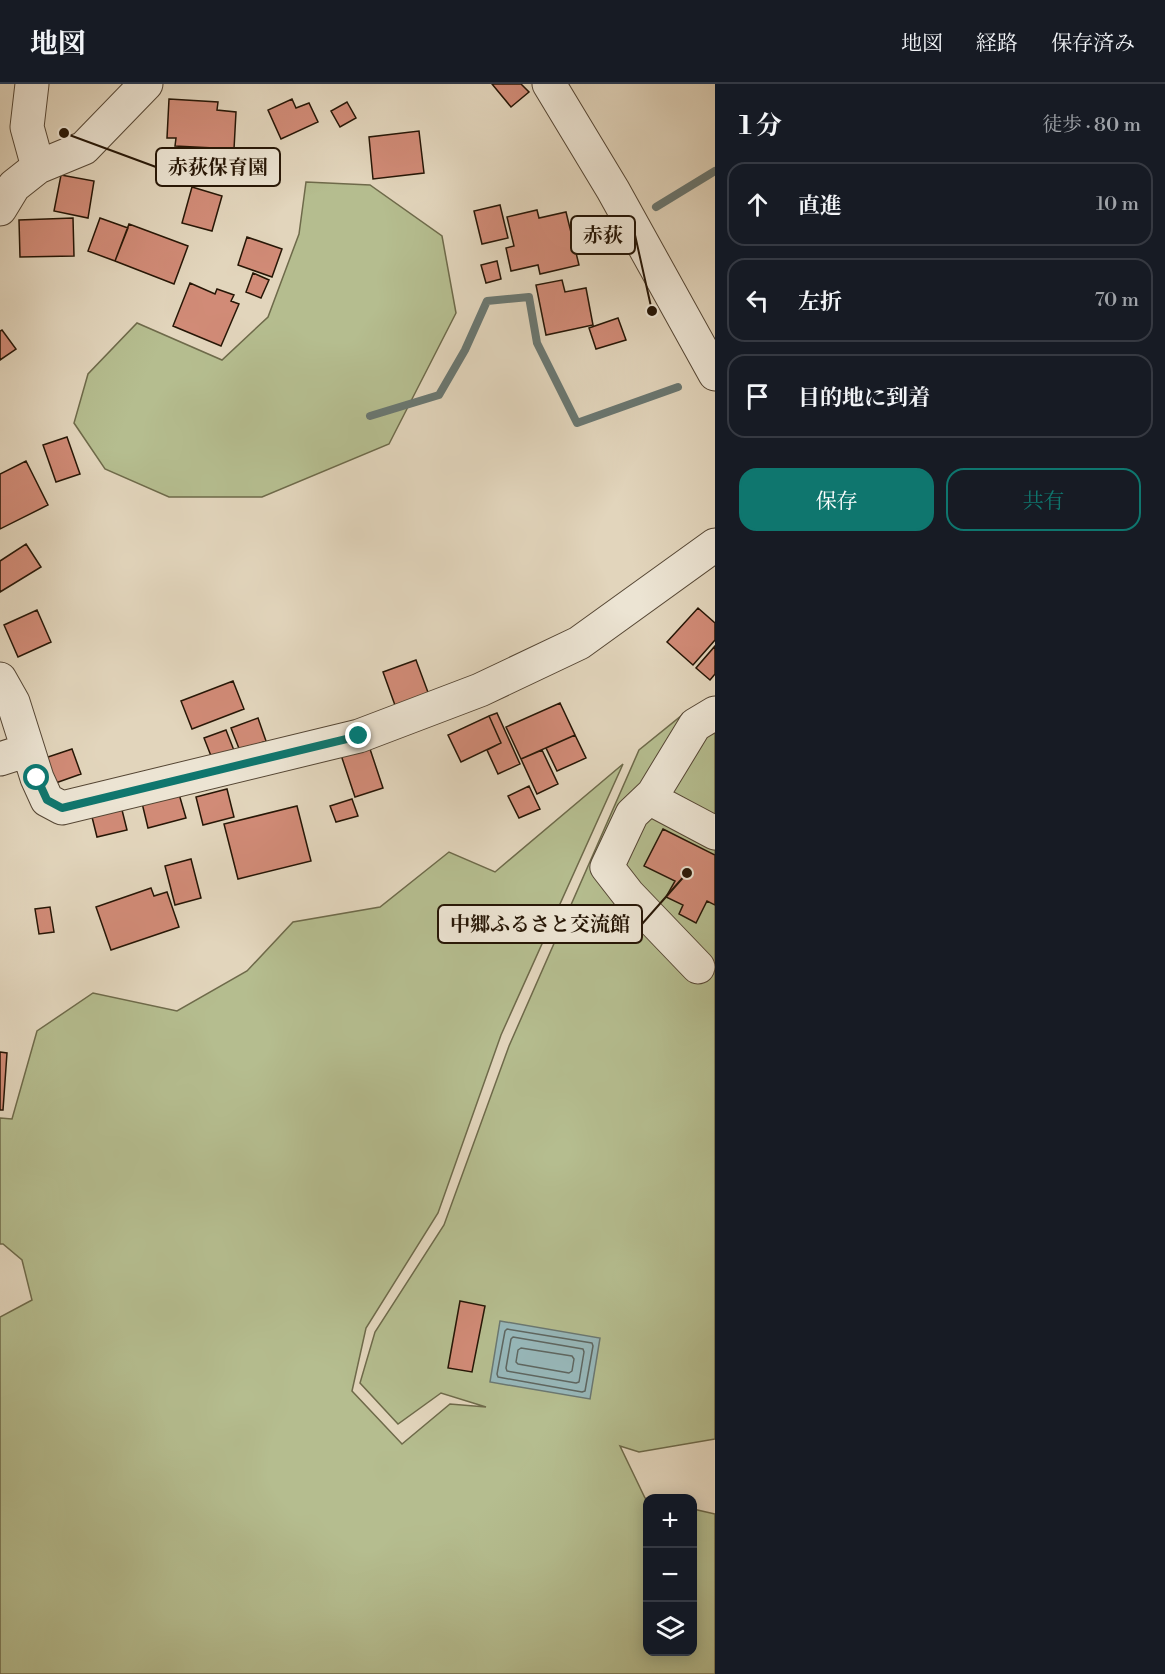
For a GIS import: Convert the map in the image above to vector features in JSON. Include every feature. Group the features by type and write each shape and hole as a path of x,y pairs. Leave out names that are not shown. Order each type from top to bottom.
{"street":[{"path":"13,185 27,127 32,84"},
{"path":"13,185 84,148 146,84"},
{"path":"549,84 613,190 715,374"},
{"path":"0,679 12,702 14,755 37,778 47,800 62,808 359,736 480,690 579,643 715,545"},
{"path":"698,967 628,894 607,867 632,814 653,794 696,725 715,713"},
{"path":"649,798 715,833"}],"green space":[{"path":"306,182 370,185 442,236 456,313 389,444 262,497 169,497 105,469 74,423 88,374 137,323 222,360 268,317 299,234"},
{"path":"686,712 715,726 715,1439 639,1452 620,1446 643,1494 643,1656 697,1656 697,1510 715,1514 715,1674 0,1674 0,1317 32,1300 22,1260 0,1244 0,1118 12,1119 37,1031 93,993 177,1011 247,971 293,922 380,907 449,852 495,872 623,764 501,1035 438,1213 366,1328 352,1391 402,1444 450,1404 486,1407 441,1393 398,1424 360,1383 375,1332 444,1225 509,1046 639,750"}],"water":[{"path":"500,1321 600,1338 590,1399 490,1382"}],"building":[{"path":"492,84 521,84 529,92 511,107"},
{"path":"169,99 218,102 217,110 236,112 234,149 175,146 176,138 167,138"},
{"path":"292,99 296,108 309,103 318,122 281,139 268,110"},
{"path":"347,102 356,118 340,127 331,111"},
{"path":"419,131 424,173 373,179 369,137"},
{"path":"61,175 94,181 88,218 54,211"},
{"path":"192,187 222,196 212,231 182,223"},
{"path":"500,205 508,238 482,244 474,211"},
{"path":"537,210 539,218 566,212 579,265 540,274 538,265 511,271 506,248 514,246 507,217"},
{"path":"73,218 74,256 20,257 19,220"},
{"path":"100,218 128,228 115,261 88,251"},
{"path":"129,224 188,246 174,284 115,261"},
{"path":"247,237 282,249 272,277 238,265"},
{"path":"497,261 501,279 486,283 481,265"},
{"path":"253,273 269,280 261,298 246,292"},
{"path":"562,280 565,292 586,288 593,325 546,335 536,285"},
{"path":"190,283 215,294 217,289 234,295 231,301 239,304 221,346 173,326"},
{"path":"618,318 626,340 596,349 589,328"},
{"path":"2,330 16,349 0,360 0,331"},
{"path":"67,437 80,474 56,482 43,445"},
{"path":"26,461 48,505 0,529 0,474"},
{"path":"26,544 41,567 0,592 0,561"},
{"path":"698,608 715,623 715,640 693,665 667,642"},
{"path":"37,610 51,642 18,657 4,625"},
{"path":"715,646 715,674 710,680 696,668"},
{"path":"416,660 429,695 396,708 383,672"},
{"path":"233,681 244,709 192,729 181,701"},
{"path":"560,703 575,735 521,759 506,727"},
{"path":"497,713 520,764 498,774 487,750 501,743 489,716"},
{"path":"489,716 501,743 461,762 448,735"},
{"path":"258,718 266,741 240,751 231,728"},
{"path":"226,730 235,753 213,761 204,738"},
{"path":"575,735 586,758 557,771 546,748"},
{"path":"369,746 383,788 355,797 341,755"},
{"path":"72,749 81,774 50,785 42,759"},
{"path":"542,750 558,784 537,794 521,759"},
{"path":"529,786 540,809 519,818 508,796"},
{"path":"227,789 234,817 203,825 196,797"},
{"path":"179,794 186,818 148,828 142,803"},
{"path":"352,799 358,816 336,822 330,806"},
{"path":"121,806 127,830 97,837 91,813"},
{"path":"297,806 311,861 238,879 224,824"},
{"path":"663,829 715,855 715,905 707,901 696,923 679,914 683,905 666,897 675,881 644,866"},
{"path":"191,859 201,898 175,905 165,866"},
{"path":"151,888 154,896 167,892 179,927 111,950 96,907"},
{"path":"50,907 54,932 39,934 35,909"},
{"path":"0,1052 7,1053 3,1110 0,1110"},
{"path":"460,1301 485,1306 472,1372 448,1368"}],"waterway":[{"path":"656,207 715,171"},
{"path":"370,416 439,395 465,350 487,301 529,297 537,343 577,423 678,387"}],"place":[{"name":"赤荻保育園","path":"64,133"},
{"name":"赤荻","path":"652,311"},
{"name":"中郷ふるさと交流館","path":"687,873"}],"route":[{"path":"37,778 47,800 62,808 359,736"}]}
